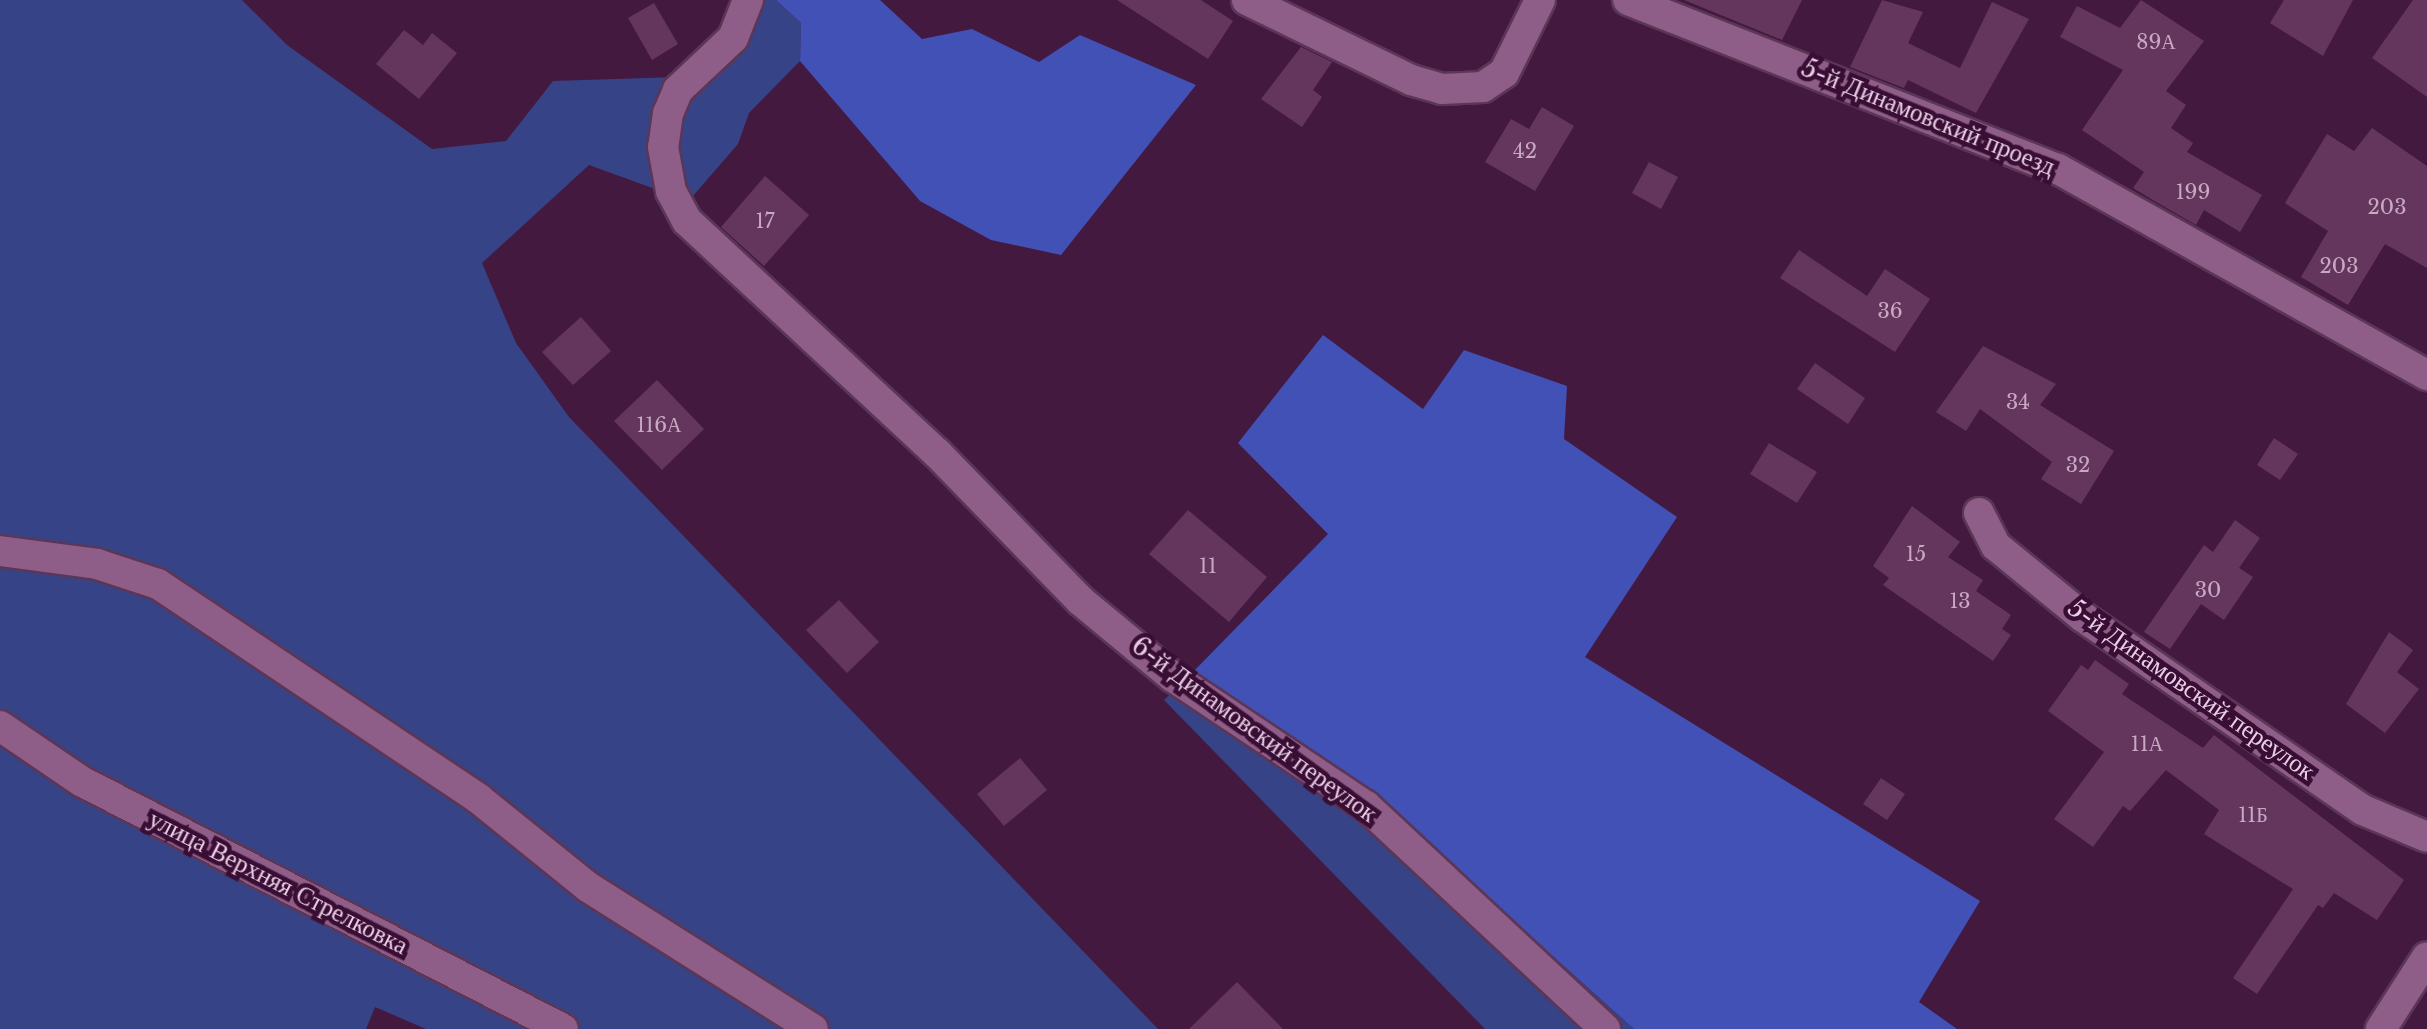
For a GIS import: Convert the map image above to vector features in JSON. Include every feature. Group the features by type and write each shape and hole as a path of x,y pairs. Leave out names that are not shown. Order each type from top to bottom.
{"street":[{"name":"6-й Динамовский переулок","path":"748,0 733,38 678,90 668,112 663,146 670,191 687,221 937,453 1081,601 1173,677 1366,806 1606,1029"},
{"path":"1247,0 1410,80 1442,89 1483,88 1504,73 1540,0"},
{"name":"5-й Динамовский проезд","path":"1628,0 2058,169 2427,375"},
{"name":"5-й Динамовский переулок","path":"1980,512 1996,546 2083,617 2363,810 2427,837"},
{"path":"0,551 97,564 158,584 479,799 588,887 813,1029"},
{"name":"улица Верхняя Стрелковка","path":"0,726 80,782 562,1029"},
{"path":"2381,1029 2427,957"}],"shaded area":[{"path":"0,0 242,0 287,45 432,149 506,141 553,81 678,77 651,120 655,189 589,165 482,263 516,343 569,417 1158,1029 426,1029 375,1007 366,1029 0,1029"},
{"path":"763,0 776,0 801,23 800,61 749,113 738,144 686,204 674,146 678,116"},
{"path":"776,0 880,0 922,39 972,29 1039,62 1080,35 1196,85 1061,255 991,240 920,201 800,61 801,23"},
{"path":"1323,335 1423,409 1464,350 1567,386 1564,439 1677,517 1585,657 1980,901 1919,1002 1957,1029 1634,1029 1371,793 1189,676 1328,534 1238,443"},
{"path":"1189,676 1371,793 1634,1029 1485,1029 1164,700"}],"building":[{"path":"1117,0 1201,0 1233,21 1208,59"},
{"path":"1684,0 1802,0 1782,40"},
{"path":"1882,0 1923,12 1908,43 1960,68 1992,2 2029,19 1976,113 1908,80 1904,88 1850,67"},
{"path":"2141,0 2204,41 2166,91 2186,105 2171,128 2193,143 2187,152 2262,195 2240,232 2204,210 2196,225 2133,188 2144,172 2082,130 2123,70 2060,37 2077,6 2120,28"},
{"path":"2284,0 2353,0 2323,56 2270,23"},
{"path":"2413,0 2427,0 2427,97 2372,58"},
{"path":"654,3 678,44 652,60 628,18"},
{"path":"404,30 423,45 432,33 457,53 419,99 376,64"},
{"path":"1301,47 1332,62 1313,90 1322,97 1302,127 1261,99"},
{"path":"1542,107 1574,126 1535,191 1485,162 1511,119 1529,129"},
{"path":"2372,128 2427,166 2427,268 2385,244 2348,305 2301,277 2328,231 2285,203 2327,134 2354,151"},
{"path":"1649,162 1678,177 1661,209 1632,193"},
{"path":"765,176 809,215 764,266 721,227"},
{"path":"1799,250 1867,296 1885,269 1930,299 1895,352 1780,278"},
{"path":"581,317 611,351 573,385 542,352"},
{"path":"1983,346 2056,384 2040,405 2114,451 2081,504 2041,479 2052,462 1980,409 1966,431 1936,412"},
{"path":"1815,363 1865,398 1848,424 1797,389"},
{"path":"657,380 704,429 662,470 614,421"},
{"path":"2274,438 2298,454 2280,480 2257,465"},
{"path":"1769,443 1817,472 1797,503 1750,474"},
{"path":"1912,506 1960,542 1948,557 1983,580 1976,591 2011,615 2002,629 2011,635 1993,661 1883,585 1889,578 1873,566"},
{"path":"1188,510 1267,577 1229,622 1149,554"},
{"path":"2235,520 2260,538 2239,568 2253,577 2224,620 2201,604 2170,649 2144,632 2204,545 2213,552"},
{"path":"839,600 879,642 847,673 806,630"},
{"path":"2389,632 2413,650 2397,672 2419,689 2385,733 2346,704"},
{"path":"2095,660 2129,684 2122,694 2203,748 2214,735 2404,880 2377,920 2334,893 2323,908 2318,905 2257,994 2233,978 2293,889 2204,834 2219,810 2166,770 2130,811 2123,806 2093,847 2054,819 2104,752 2048,711 2081,665 2088,670"},
{"path":"1020,758 1047,790 1004,826 977,794"},
{"path":"1881,778 1905,794 1887,820 1863,804"},
{"path":"1237,982 1283,1029 1189,1029"}]}
